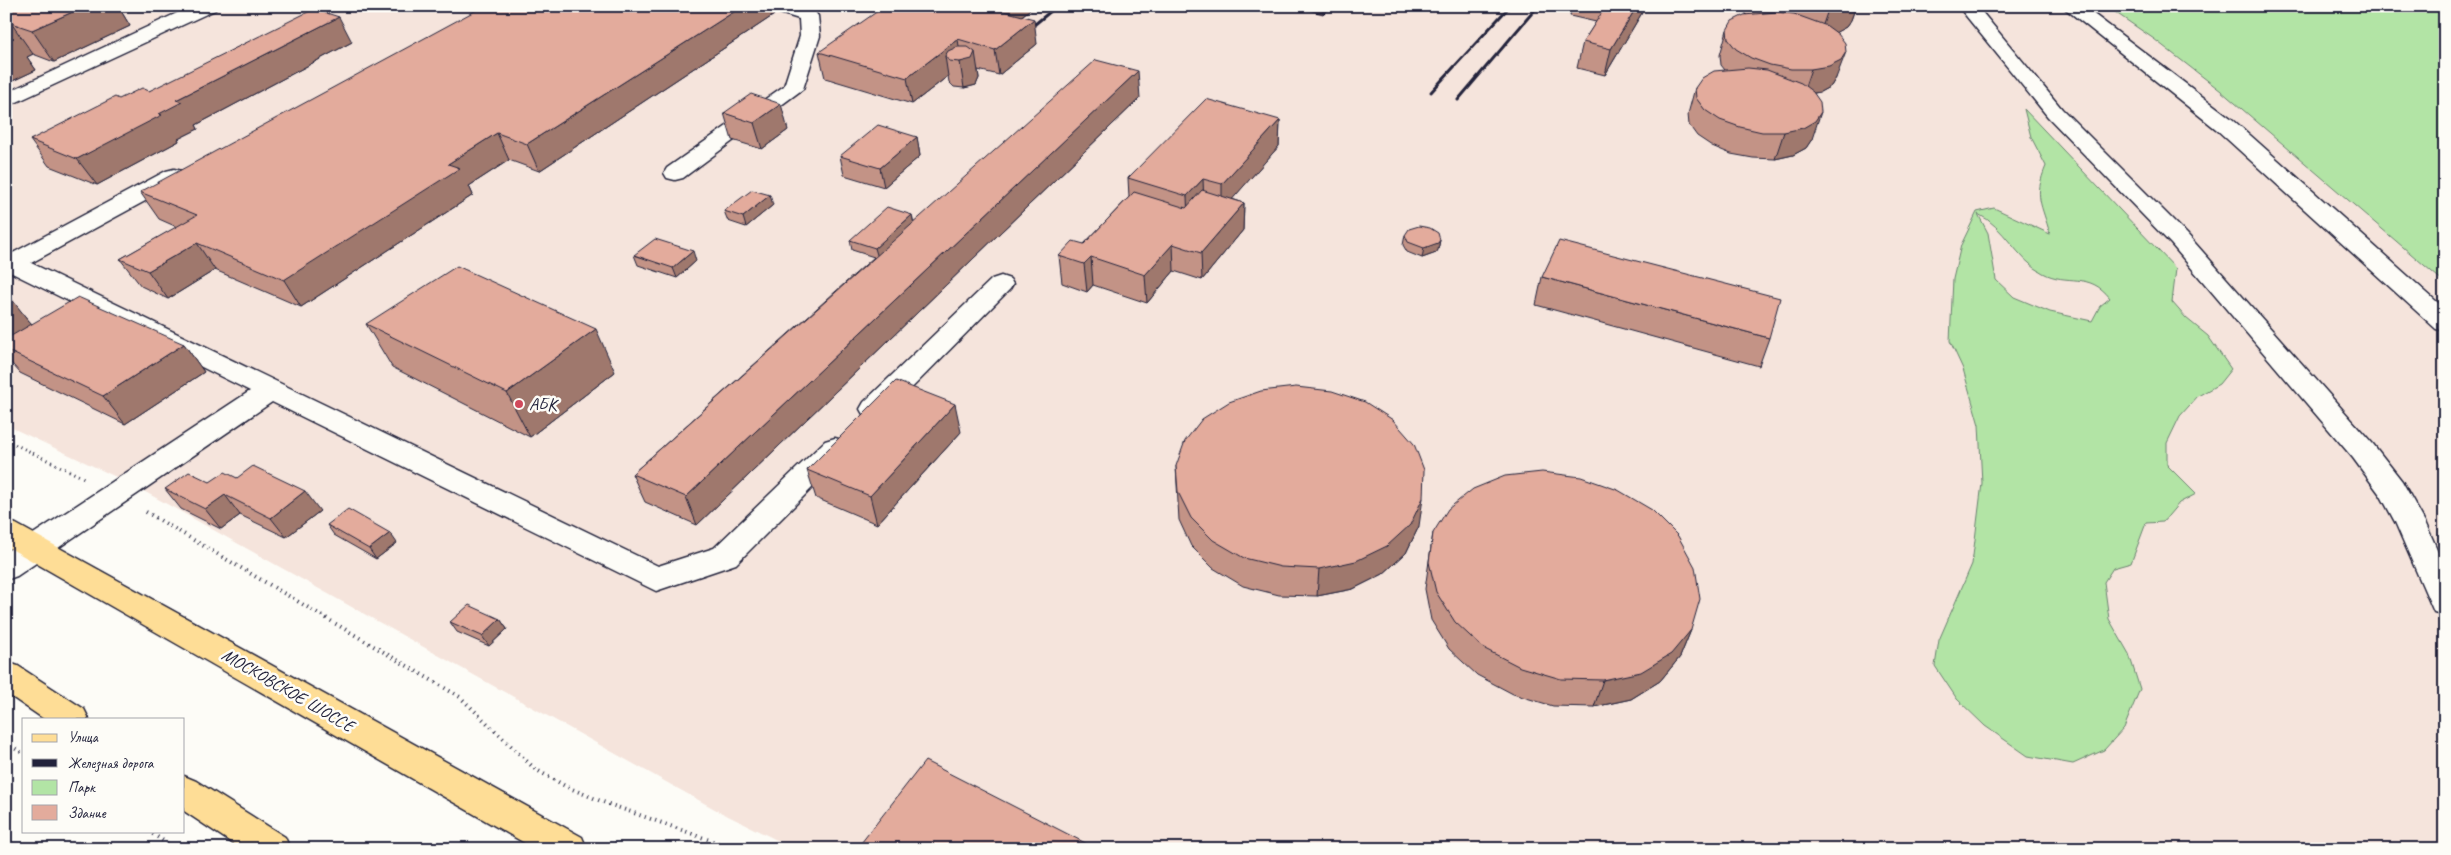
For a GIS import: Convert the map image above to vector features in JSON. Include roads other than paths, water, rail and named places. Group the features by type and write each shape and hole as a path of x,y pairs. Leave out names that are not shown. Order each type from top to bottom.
{"main road":[{"name":"МОСКОВСКОЕ ШОССЕ","path":"6,532 569,849"},
{"path":"6,676 70,718"},
{"path":"185,793 272,849"}],"street":[{"path":"6,101 208,6"},
{"path":"675,174 794,89 810,36 808,16 777,6"},
{"path":"1967,6 2056,113 2179,239 2363,450 2392,489 2410,522 2445,603"},
{"path":"2071,6 2224,124 2445,323"},
{"path":"10,262 188,168"},
{"path":"10,262 656,580 726,556 1001,284"},
{"path":"6,568 270,390"}],"railway":[{"path":"1023,34 1057,6"},
{"path":"1431,92 1510,6"},
{"path":"1458,100 1538,6"}],"place":[{"name":"АБК","path":"519,404"}]}
